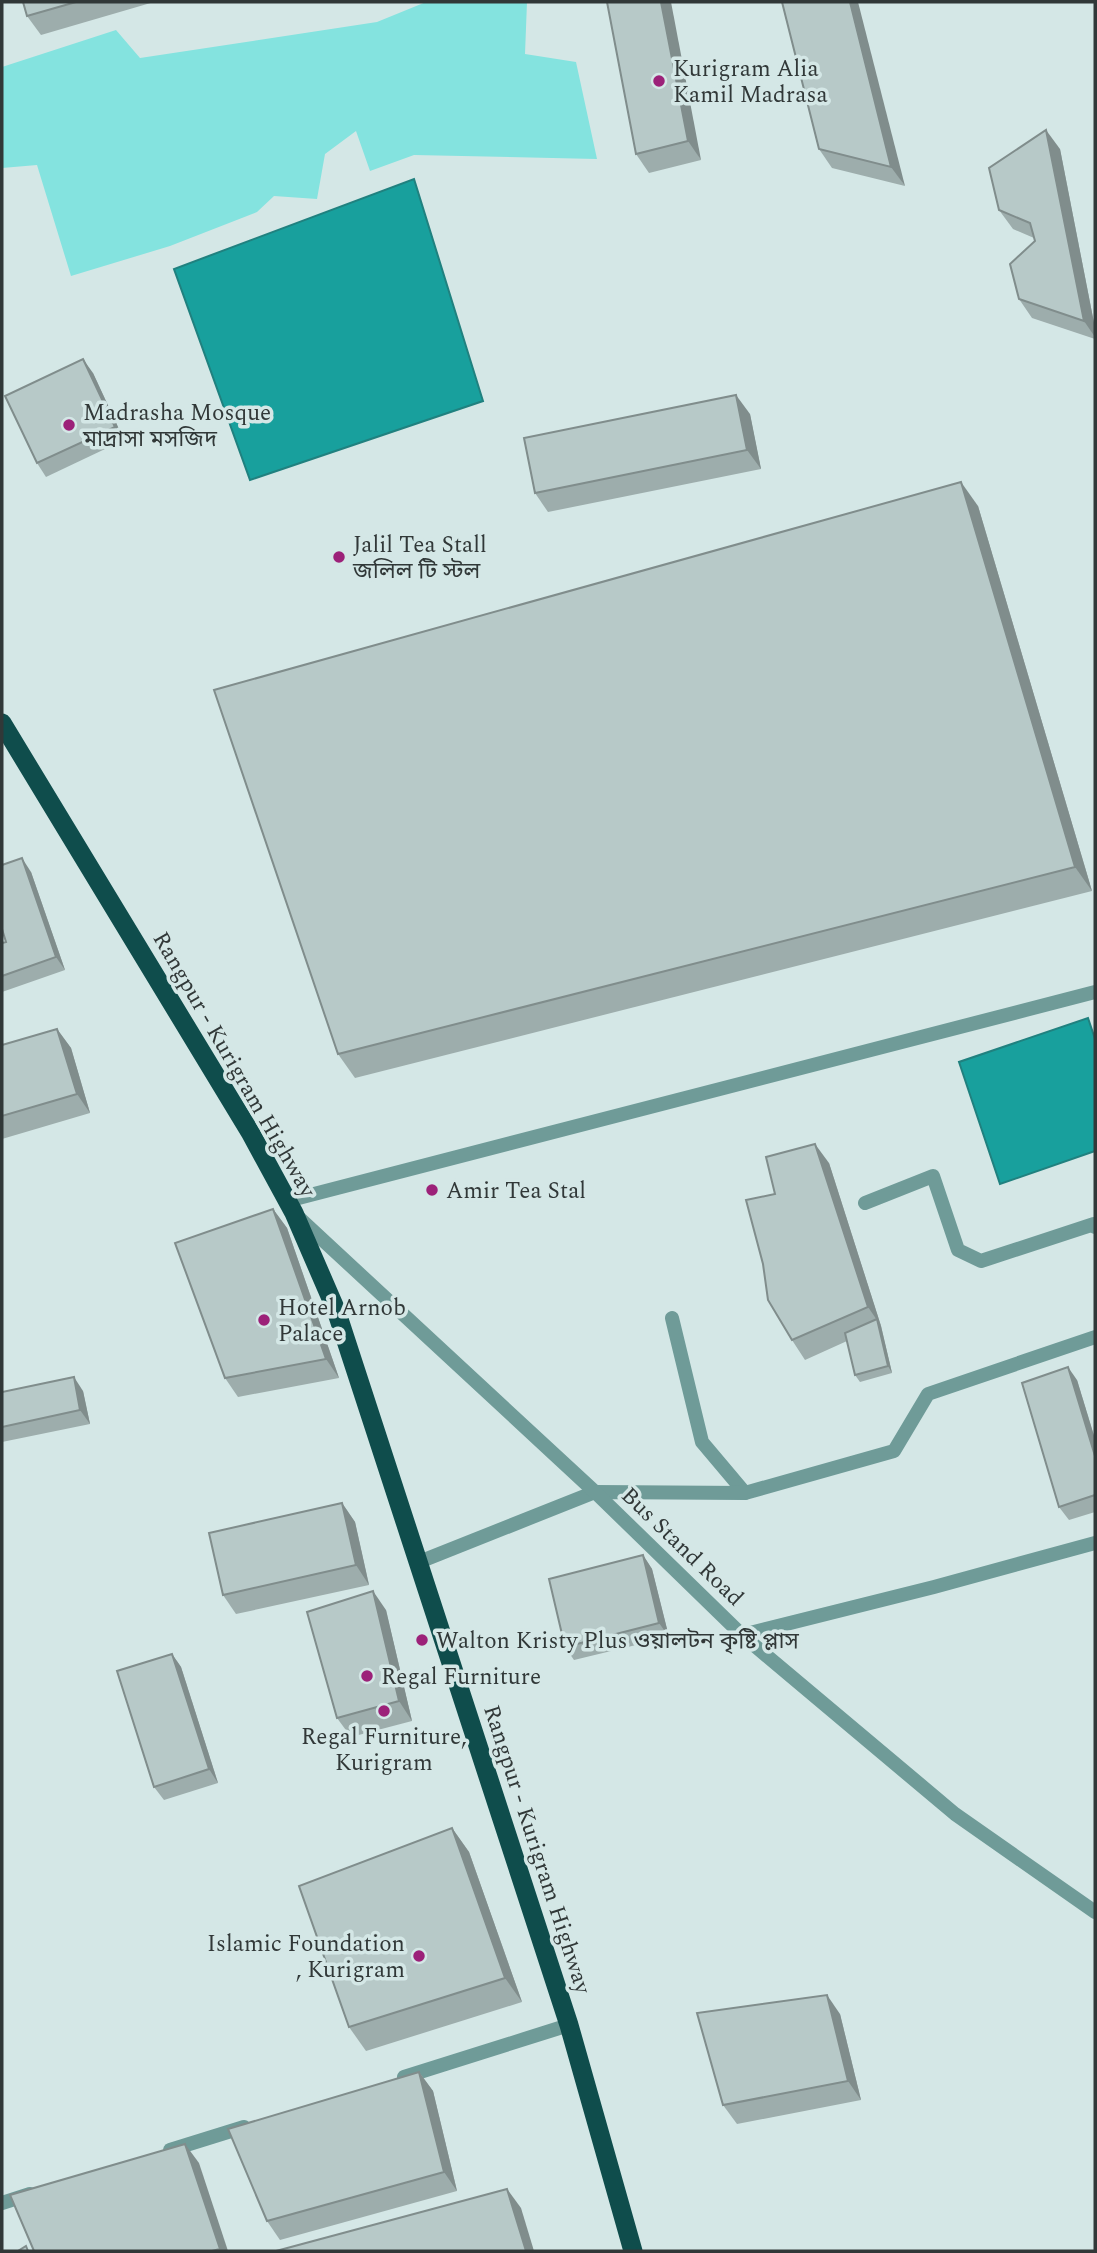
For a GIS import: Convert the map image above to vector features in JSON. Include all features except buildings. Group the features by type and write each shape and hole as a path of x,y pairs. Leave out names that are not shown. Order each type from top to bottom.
{"highway":[{"name":"Rangpur - Kurigram Highway","path":"2,723 250,1132 290,1207 336,1310 569,2025 633,2251"}],"street":[{"path":"290,1207 1095,994"},
{"path":"865,1203 933,1176 958,1250 981,1261 1094,1224 1095,1227"},
{"name":"Bus Stand Road","path":"290,1207 595,1492 742,1634 955,1814 1095,1912"},
{"path":"671,1318 702,1442 746,1493"},
{"path":"419,1562 595,1492 746,1493 894,1451 928,1394 1095,1337"},
{"path":"742,1634 933,1587 1095,1543"},
{"path":"384,2083 569,2025"},
{"path":"160,2153 253,2124"},
{"path":"2,2203 41,2190"}],"shaded area":[{"path":"426,2 527,2 525,54 576,62 597,159 414,155 370,171 356,131 325,154 317,199 274,196 257,212 170,246 71,276 37,165 2,168 2,67 116,30 140,58 377,22"},
{"path":"414,179 483,401 250,480 174,269"},
{"path":"1088,1018 1095,1039 1095,1151 1000,1184 959,1062"}],"place":[{"name":"Kurigram Alia Kamil Madrasa","path":"659,81"},
{"name":"Madrasha Mosque মাদ্রাসা মসজিদ","path":"69,425"},
{"name":"Jalil Tea Stall জলিল টি স্টল","path":"339,557"},
{"name":"Amir Tea Stal","path":"432,1190"},
{"name":"Hotel Arnob Palace","path":"264,1320"},
{"name":"Walton Kristy Plus ওয়ালটন কৃষ্টি প্লাস","path":"422,1640"},
{"name":"Regal Furniture","path":"367,1676"},
{"name":"Regal Furniture, Kurigram","path":"384,1711"},
{"name":"Islamic Foundation , Kurigram","path":"419,1956"}]}
